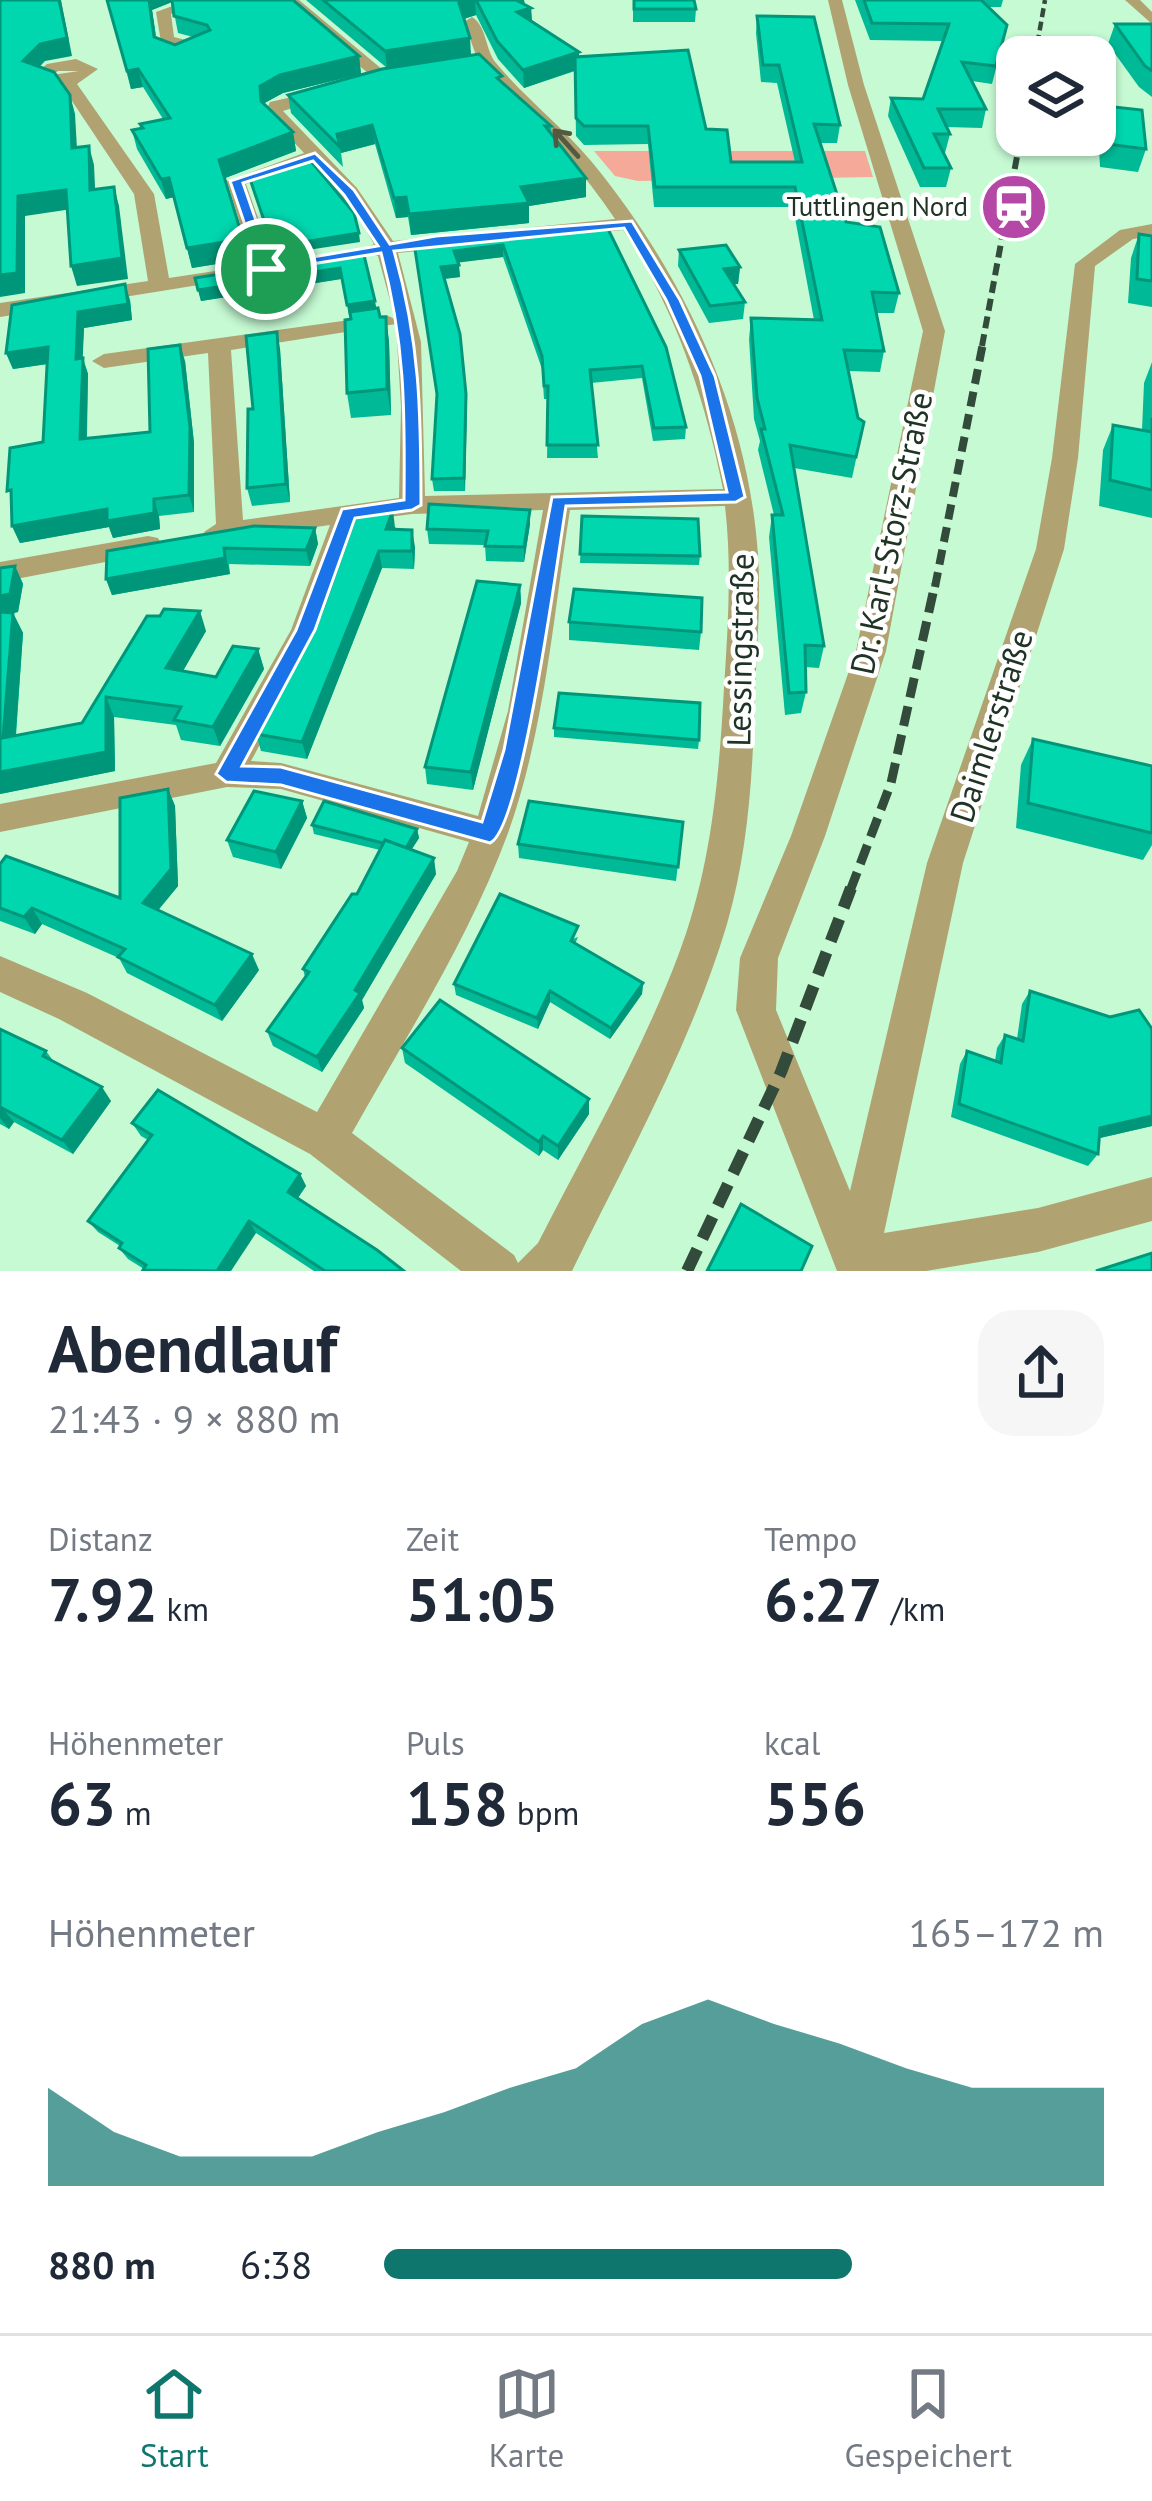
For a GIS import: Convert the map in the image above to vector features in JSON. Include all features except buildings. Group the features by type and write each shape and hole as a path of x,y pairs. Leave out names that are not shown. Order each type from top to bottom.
{"street":[{"path":"167,40 163,12 205,0"},
{"name":"Dr. Karl-Storz-Straße","path":"835,0 856,85 934,331 871,651 808,836 759,958 756,1010 858,1266"},
{"path":"1132,0 1152,20"},
{"path":"301,4 366,82"},
{"name":"Lessingstraße","path":"472,22 486,62 578,157 628,224 673,300 708,376 744,550 737,771 728,846 698,953 650,1065 554,1259 537,1271"},
{"path":"442,68 486,62"},
{"path":"402,74 290,101 275,106 274,112 349,192 386,248 406,319 413,387 412,505"},
{"path":"68,81 144,194 160,286"},
{"path":"0,310 276,267 236,181 315,156"},
{"path":"346,255 436,240 628,224"},
{"name":"Daimlerstraße","path":"858,1266 945,863 1050,549 1065,458 1085,264 1126,234 1152,230"},
{"path":"104,361 406,319"},
{"path":"219,345 230,530"},
{"path":"0,572 230,530 412,505 736,497"},
{"path":"325,1139 451,916 490,834 515,750 558,501"},
{"path":"226,774 306,630 348,513"},
{"path":"0,818 226,774 281,776 490,834"},
{"path":"0,974 93,1016 325,1139 498,1271"},
{"path":"858,1266 1037,1230 1152,1199"}],"shaded area":[{"path":"594,151 865,151 873,177 638,181 615,176"}],"railway":[{"path":"1039,36 1045,0"},
{"path":"982,346 1017,156"},
{"path":"935,587 983,343"},
{"path":"850,891 891,783 935,584"},
{"path":"687,1271 781,1072 851,888"}],"place":[{"name":"Tuttlingen Nord","path":"1014,207"}],"route":[{"path":"266,269 236,181 315,156 349,192 386,248 628,224 673,300 708,376 736,497 558,501 515,750 490,834 281,776 226,774 306,630 348,513 412,505 413,387 406,319 386,248 266,269"}]}
